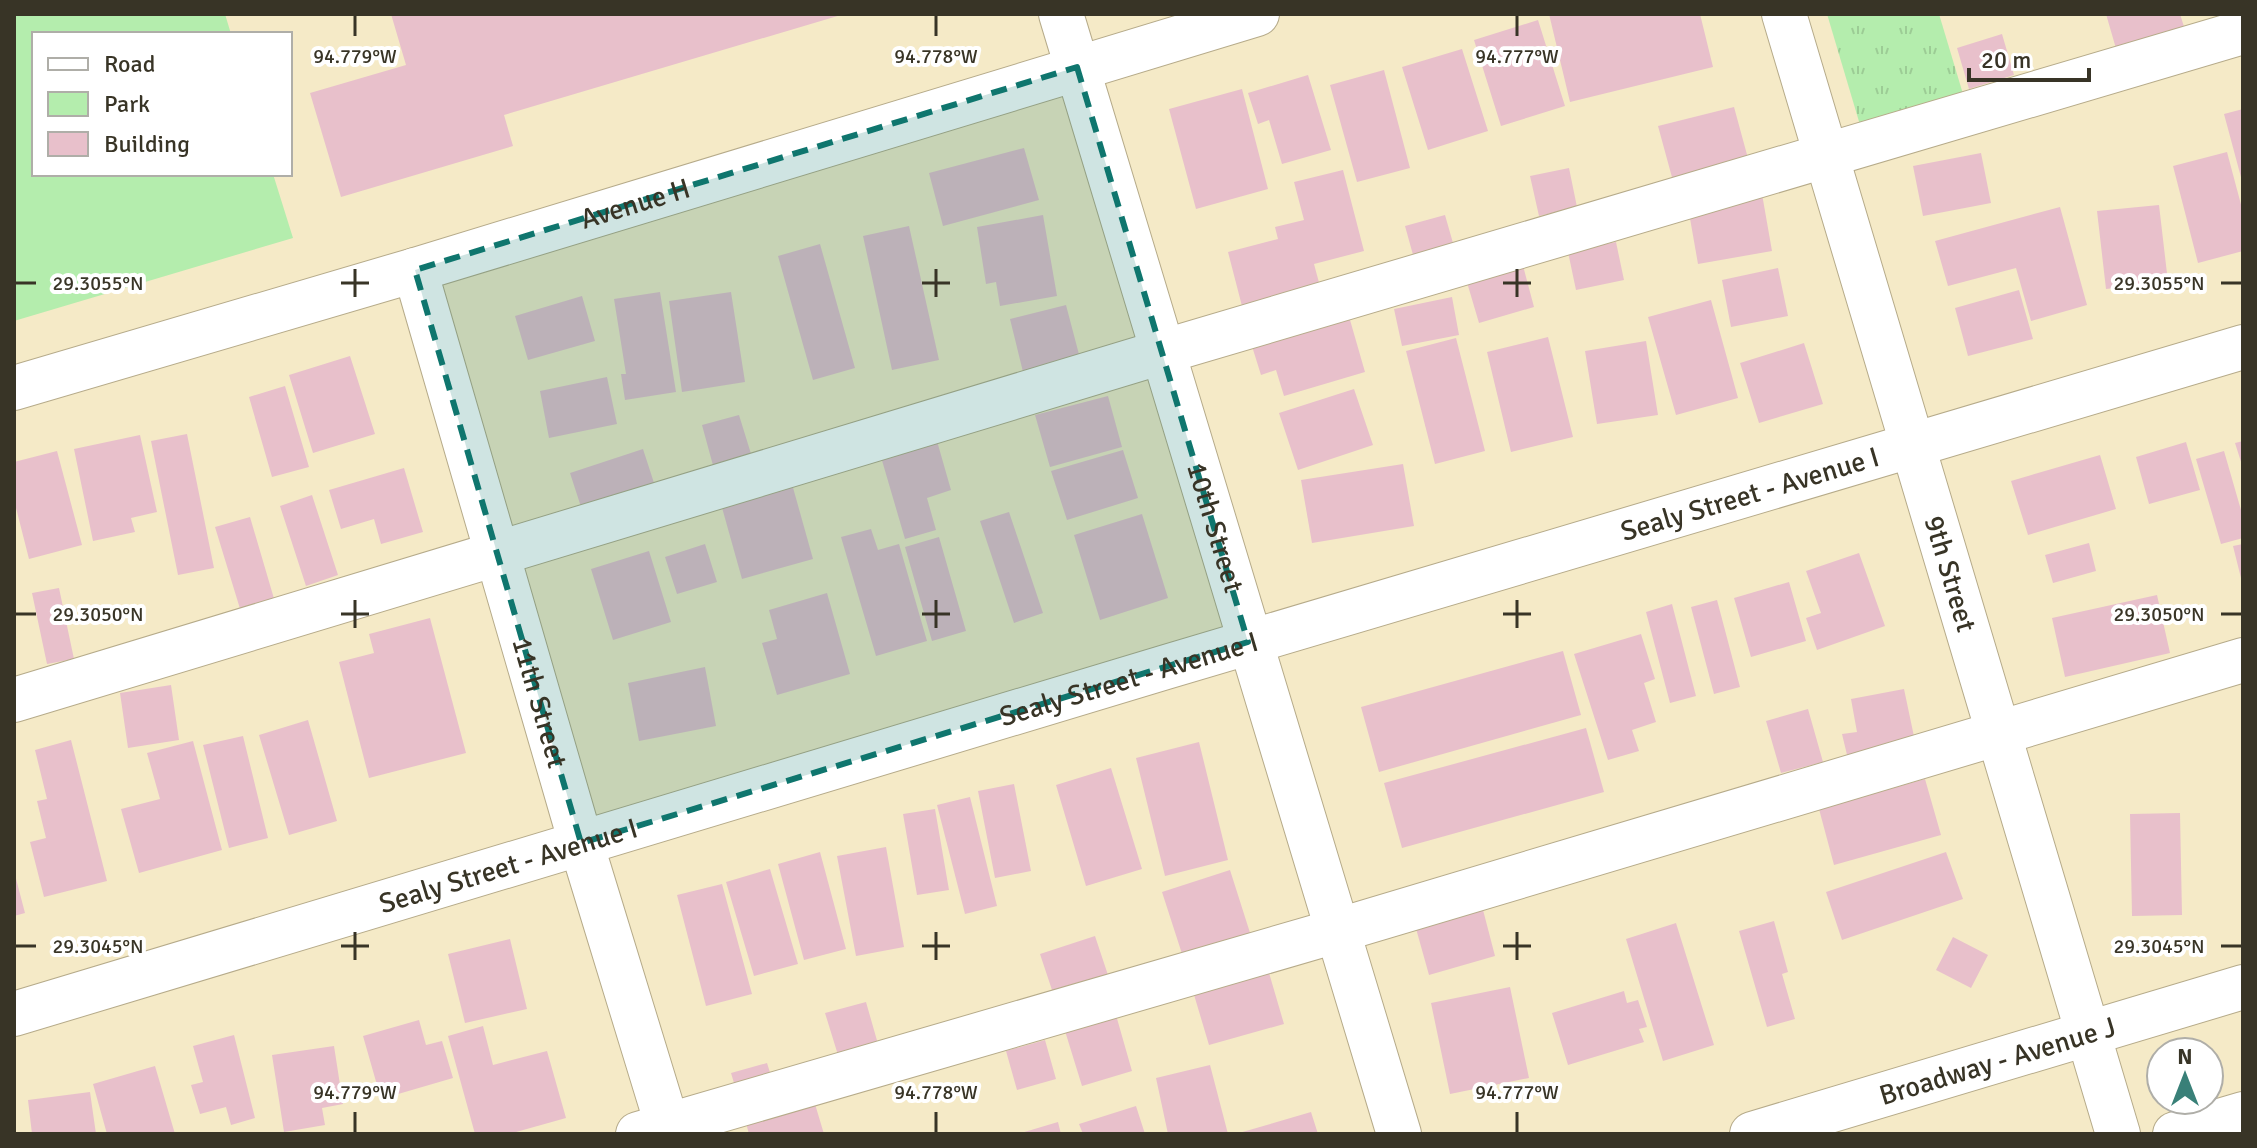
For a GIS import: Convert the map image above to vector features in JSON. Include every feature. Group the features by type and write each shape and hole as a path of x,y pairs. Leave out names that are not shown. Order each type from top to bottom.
{"street":[{"name":"10th Street","path":"1061,14 1248,642 1399,1134"},
{"name":"Avenue H","path":"14,388 415,270 1257,14"},
{"name":"9th Street","path":"1784,14 2118,1134"},
{"path":"14,700 1162,352 2243,32"},
{"name":"11th Street","path":"415,270 581,843 658,1131"},
{"name":"Sealy Street - Avenue I","path":"14,1014 1248,642 2243,347"},
{"path":"658,1131 2243,660"},
{"name":"Broadway - Avenue J","path":"1752,1134 2243,987"},
{"path":"2175,1134 2243,1114"}],"highlighted area":[{"path":"1077,67 1248,642 581,843 415,270"}],"green space":[{"path":"14,14 225,14 230,32 32,32 32,176 274,176 293,238 14,321"},
{"path":"1827,14 1939,14 1966,104 1863,135"}],"building":[{"path":"391,14 841,15 504,115 513,146 341,197 310,93 406,65"},
{"path":"1549,14 1700,14 1713,67 1570,102"},
{"path":"2106,14 2180,14 2186,33 2117,52"},
{"path":"1538,20 1565,106 1501,126 1474,40"},
{"path":"2002,34 2014,75 1969,89 1957,48"},
{"path":"1462,49 1488,131 1428,150 1402,67"},
{"path":"1384,70 1410,168 1357,182 1330,85"},
{"path":"1308,75 1331,150 1282,164 1269,120 1258,124 1248,93"},
{"path":"1242,89 1268,189 1196,209 1169,109"},
{"path":"1734,107 1749,162 1673,181 1658,126"},
{"path":"2243,109 2243,181 2242,181 2224,114"},
{"path":"1024,148 1039,200 943,226 929,173"},
{"path":"2227,152 2243,212 2243,251 2198,263 2173,166"},
{"path":"1981,153 1991,203 1923,216 1913,166"},
{"path":"1569,168 1577,207 1539,216 1530,176"},
{"path":"1343,170 1364,251 1314,264 1321,290 1243,310 1228,252 1278,239 1275,227 1304,220 1294,182"},
{"path":"1762,194 1772,251 1698,264 1688,207"},
{"path":"2159,205 2168,282 2106,289 2097,211"},
{"path":"2060,207 2087,305 2031,321 2016,268 1948,286 1935,241"},
{"path":"1043,215 1057,296 1000,306 996,282 986,284 977,227"},
{"path":"1445,215 1455,250 1415,262 1405,226"},
{"path":"909,226 939,360 892,370 863,236"},
{"path":"1616,242 1624,280 1576,290 1568,252"},
{"path":"820,244 855,368 813,380 778,256"},
{"path":"1522,262 1534,307 1479,323 1466,279"},
{"path":"1778,268 1788,316 1731,327 1722,280"},
{"path":"2019,290 2033,339 1968,356 1955,308"},
{"path":"660,292 676,392 625,400 621,374 626,374 614,299"},
{"path":"731,292 745,382 682,392 669,301"},
{"path":"582,296 595,341 528,360 515,316"},
{"path":"1452,297 1459,335 1402,346 1394,309"},
{"path":"1711,300 1738,398 1676,415 1648,317"},
{"path":"1066,305 1081,362 1024,376 1010,319"},
{"path":"1348,313 1365,372 1284,396 1276,370 1261,375 1251,343"},
{"path":"1548,337 1573,437 1511,452 1487,352"},
{"path":"1456,338 1485,451 1435,464 1406,351"},
{"path":"1646,341 1658,415 1597,424 1585,351"},
{"path":"1804,343 1823,404 1759,423 1740,363"},
{"path":"350,356 375,434 313,453 289,375"},
{"path":"607,377 617,424 549,438 540,391"},
{"path":"285,386 309,467 272,477 249,397"},
{"path":"1354,389 1373,445 1298,470 1279,413"},
{"path":"1108,396 1122,447 1050,467 1035,415"},
{"path":"739,415 752,457 714,469 702,425"},
{"path":"187,434 214,568 178,575 151,441"},
{"path":"140,435 157,512 131,518 135,532 93,541 74,449"},
{"path":"937,441 951,490 927,498 936,530 905,539 881,457"},
{"path":"2243,441 2243,465 2242,465 2235,443"},
{"path":"2186,442 2200,490 2149,504 2136,457"},
{"path":"643,449 655,486 582,510 570,473"},
{"path":"1123,450 1138,498 1067,520 1051,471"},
{"path":"57,451 82,545 29,559 14,500 14,462"},
{"path":"2224,451 2243,517 2243,538 2221,544 2196,459"},
{"path":"2100,455 2116,509 2028,535 2011,481"},
{"path":"1403,464 1414,526 1312,543 1301,480"},
{"path":"404,468 423,532 381,544 374,519 341,529 329,490"},
{"path":"792,484 813,559 742,579 721,504"},
{"path":"312,495 338,575 306,586 280,506"},
{"path":"1009,512 1043,613 1014,623 980,521"},
{"path":"1142,514 1168,598 1100,620 1074,535"},
{"path":"250,517 275,602 241,612 215,527"},
{"path":"871,529 878,550 899,544 927,641 876,656 841,537"},
{"path":"939,537 966,631 932,641 905,547"},
{"path":"2089,543 2096,571 2053,583 2045,555"},
{"path":"705,544 717,582 677,594 665,557"},
{"path":"2243,544 2243,582 2242,582 2233,546"},
{"path":"649,551 671,622 613,640 591,569"},
{"path":"1859,553 1885,626 1817,650 1806,618 1821,613 1806,571"},
{"path":"1789,582 1806,641 1751,657 1734,598"},
{"path":"59,588 74,659 47,664 32,593"},
{"path":"827,593 850,674 777,695 762,643 777,639 769,610"},
{"path":"2157,595 2170,653 2065,677 2052,618"},
{"path":"1717,600 1740,687 1714,694 1691,607"},
{"path":"1672,604 1696,696 1670,703 1646,612"},
{"path":"430,618 466,753 369,778 339,662 374,653 369,634"},
{"path":"1641,634 1655,679 1644,683 1656,722 1632,730 1639,751 1608,760 1574,654"},
{"path":"1563,651 1581,715 1379,772 1361,707"},
{"path":"705,667 716,726 639,741 628,683"},
{"path":"171,685 179,740 128,748 120,693"},
{"path":"1904,689 1916,746 1848,759 1842,734 1857,732 1851,699"},
{"path":"1808,709 1823,762 1781,773 1766,721"},
{"path":"308,720 337,821 289,835 259,735"},
{"path":"1586,728 1604,792 1402,848 1384,783"},
{"path":"243,736 268,838 229,848 203,745"},
{"path":"71,740 107,881 44,897 30,842 46,838 37,801 47,799 35,750"},
{"path":"193,741 222,850 139,873 121,809 160,799 147,753"},
{"path":"1199,742 1228,860 1165,876 1136,758"},
{"path":"1111,768 1142,869 1086,886 1056,785"},
{"path":"1925,779 1941,835 1834,865 1819,809"},
{"path":"1014,784 1031,871 995,878 978,791"},
{"path":"970,797 997,906 965,914 937,805"},
{"path":"935,809 949,890 917,895 903,814"},
{"path":"2180,813 2182,915 2132,916 2130,814"},
{"path":"886,847 904,947 856,956 837,856"},
{"path":"820,852 846,949 804,960 778,864"},
{"path":"1946,852 1963,899 1842,940 1826,892"},
{"path":"770,869 798,964 754,976 726,882"},
{"path":"1230,870 1252,939 1184,960 1162,892"},
{"path":"14,871 25,913 14,916"},
{"path":"722,884 752,994 706,1006 677,895"},
{"path":"1482,906 1495,956 1429,975 1415,925"},
{"path":"1774,921 1788,972 1782,974 1795,1019 1767,1027 1739,931"},
{"path":"1676,923 1714,1045 1663,1061 1626,939"},
{"path":"1095,936 1109,978 1054,996 1040,954"},
{"path":"1953,937 1988,955 1971,988 1936,970"},
{"path":"510,939 527,1009 465,1023 448,954"},
{"path":"1267,966 1284,1024 1209,1045 1192,988"},
{"path":"1510,987 1529,1078 1450,1094 1431,1003"},
{"path":"1624,991 1627,1003 1638,1000 1647,1027 1639,1029 1644,1042 1568,1065 1552,1013"},
{"path":"866,1002 878,1044 838,1055 825,1013"},
{"path":"1116,1015 1132,1071 1082,1086 1065,1031"},
{"path":"419,1020 426,1045 442,1041 453,1078 381,1099 363,1036"},
{"path":"483,1026 493,1065 547,1051 566,1118 509,1134 475,1134 448,1036"},
{"path":"234,1035 255,1118 231,1125 226,1107 200,1114 191,1085 203,1082 193,1046"},
{"path":"1045,1040 1056,1079 1017,1090 1006,1051"},
{"path":"334,1046 343,1104 322,1108 325,1125 284,1132 272,1055"},
{"path":"767,1063 773,1082 737,1093 731,1073"},
{"path":"1210,1065 1228,1134 1168,1134 1156,1078"},
{"path":"155,1066 175,1134 107,1134 93,1084"},
{"path":"90,1092 96,1134 32,1134 28,1100"},
{"path":"815,1104 824,1134 749,1134 746,1123"},
{"path":"1136,1106 1145,1134 1083,1134 1079,1124"},
{"path":"1311,1112 1318,1134 1239,1134 1239,1133"},
{"path":"1058,1122 1061,1134 1021,1134 1021,1133"}]}
